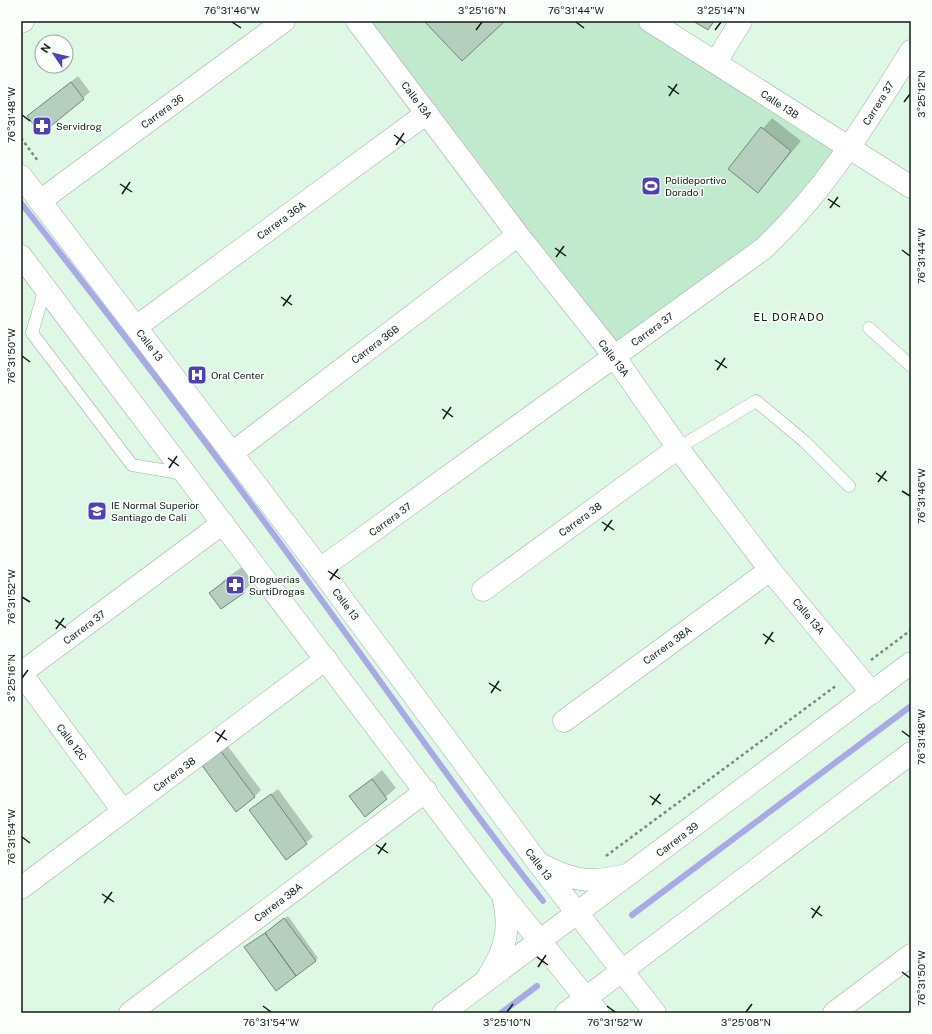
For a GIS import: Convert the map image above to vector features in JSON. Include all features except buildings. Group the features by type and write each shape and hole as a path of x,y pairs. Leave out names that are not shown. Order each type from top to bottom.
{"street":[{"name":"Carrera 36","path":"40,201 284,21"},
{"name":"Calle 13A","path":"357,21 518,235 614,356 678,448 770,570 872,693"},
{"name":"Calle 13B","path":"650,21 716,62 849,149 911,186"},
{"path":"716,62 741,21"},
{"name":"Carrera 37","path":"320,569 763,249 791,223 849,149 911,51"},
{"name":"Carrera 36A","path":"136,327 427,113"},
{"name":"Calle 13","path":"21,176 320,569 539,864 655,1013"},
{"name":"Carrera 36B","path":"232,453 518,235"},
{"path":"21,256 426,791 502,894 587,999"},
{"name":"Carrera 38","path":"483,590 678,448"},
{"name":"Carrera 37","path":"21,673 223,523"},
{"name":"Carrera 38A","path":"564,721 770,570"},
{"name":"Carrera 38","path":"21,888 326,659"},
{"name":"Carrera 39","path":"442,1013 486,980 545,947 577,913 911,663"},
{"name":"Calle 12C","path":"21,673 124,811"},
{"path":"566,1013 587,999 619,965 911,753"},
{"name":"Carrera 38A","path":"130,1013 426,791"},
{"path":"539,864 560,874 582,880 607,880 630,874"},
{"path":"486,980 498,960 506,938 508,916 502,894"},
{"path":"834,1013 911,955"}],"lane":[{"path":"45,288 32,333 132,464 186,474"},
{"path":"869,328 911,366"},
{"path":"678,448 756,401 804,441 849,486"}],"path":[{"path":"600,858 607,856 911,630"}],"green space":[{"name":"Polideportivo Dorado I","path":"357,21 650,21 849,149 791,223 614,356"}],"waterway":[{"path":"21,203 132,346 277,538 455,785 543,901"},
{"path":"632,915 911,706"},
{"path":"501,1013 537,986"}],"place":[{"name":"Servidrog","path":"42,126"},
{"name":"Polideportivo Dorado I","path":"651,186"},
{"name":"Oral Center","path":"197,375"},
{"name":"IE Normal Superior Santiago de Cali","path":"97,511"},
{"name":"Droguerias SurtiDrogas","path":"235,585"}],"district":[{"name":"EL DORADO","path":"789,317"}]}
